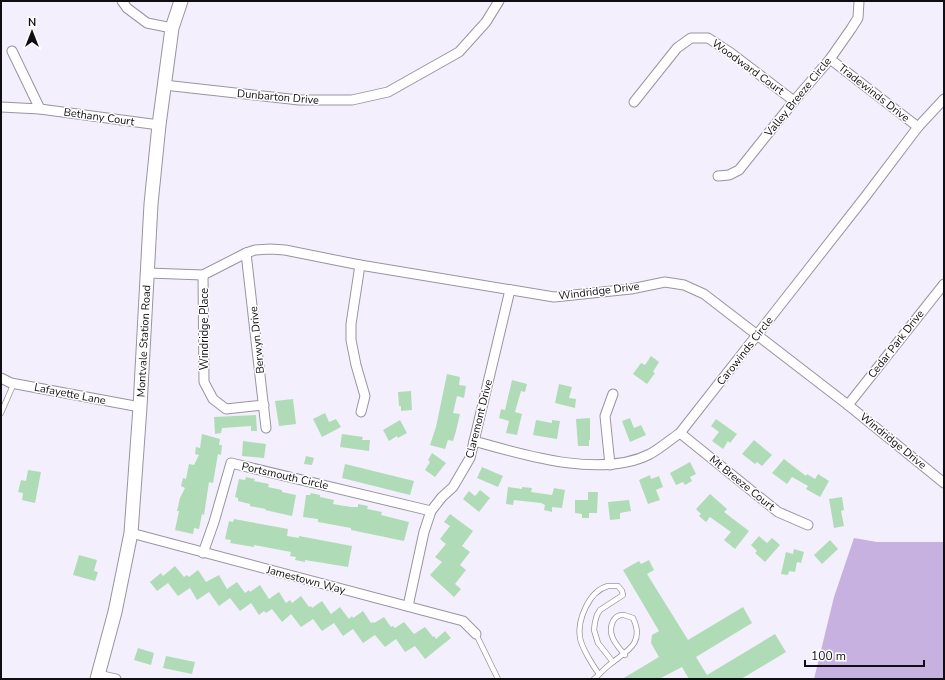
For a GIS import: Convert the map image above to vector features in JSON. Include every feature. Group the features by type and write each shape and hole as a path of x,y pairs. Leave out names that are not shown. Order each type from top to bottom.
{"street":[{"path":"122,1 127,8 146,23 172,28"},
{"name":"Montvale Station Road","path":"98,677 115,612 131,533 140,408 151,204 159,125 172,28 181,1"},
{"name":"Dunbarton Drive","path":"164,85 299,100 352,100 388,92 459,52 486,22 499,1"},
{"name":"Valley Breeze Circle","path":"718,176 729,175 739,170 794,101 830,59 852,29 858,18 859,1"},
{"name":"Woodward Court","path":"634,102 677,48 691,38 708,38 731,53 794,101"},
{"path":"12,52 40,109"},
{"name":"Tradewinds Drive","path":"830,59 918,127"},
{"name":"Carowinds Circle","path":"474,441 532,457 566,463 610,465 630,462 651,454 680,432 918,127 944,99"},
{"name":"Bethany Court","path":"1,107 40,109 159,125"},
{"name":"Windridge Drive","path":"148,273 203,275 246,253 270,248 360,265 554,296 630,289 665,282 684,285 704,294 943,479"},
{"name":"Berwyn Drive","path":"246,253 266,428"},
{"path":"360,265 351,324 356,365 365,396 361,412"},
{"name":"Windridge Place","path":"203,275 204,382 213,399 226,409 264,405"},
{"name":"Cedar Park Drive","path":"848,405 944,284"},
{"name":"Claremont Drive","path":"408,606 424,532 431,511 442,497 453,487 470,458 510,290"},
{"name":"Lafayette Lane","path":"1,378 14,383 140,408"},
{"path":"610,465 606,416 613,394"},
{"name":"Mt Breeze Court","path":"680,432 778,512 808,526"},
{"name":"Portsmouth Circle","path":"203,553 214,522 231,463 431,511"},
{"name":"Jamestown Way","path":"131,533 463,621 476,634"},
{"path":"98,677 116,679"}],"lane":[{"path":"1,412 14,383"},
{"path":"599,674 594,668 580,639 581,619 587,604 598,592 608,586 618,586 623,595 600,610 597,615 594,630 598,643 613,662"},
{"path":"594,679 613,662 625,654 632,648 636,638 637,626 633,618 624,615 614,619 611,633 612,638 625,654"},
{"path":"476,634 498,679"}],"shaded area":[{"path":"854,538 877,542 944,542 944,679 814,679 834,597"}],"building":[{"path":"651,356 659,362 653,372 655,373 647,384 633,374 641,363 645,365"},
{"path":"447,374 460,377 459,385 466,386 464,398 457,396 453,413 460,414 453,441 448,440 445,449 430,445 436,427"},
{"path":"512,380 527,384 525,392 521,391 515,412 522,414 517,435 506,433 509,421 499,418 501,409 505,410"},
{"path":"559,384 572,387 569,398 576,399 575,408 555,403"},
{"path":"411,391 412,410 401,411 398,392"},
{"path":"293,399 296,424 279,426 275,401"},
{"path":"325,413 329,422 336,419 341,427 322,437 313,419"},
{"path":"256,415 257,431 251,431 251,426 222,428 221,433 215,434 214,417"},
{"path":"590,418 589,446 578,446 576,419"},
{"path":"630,418 634,428 641,425 646,435 630,442 622,421"},
{"path":"716,419 737,434 730,443 728,441 723,449 712,441 719,432 711,426"},
{"path":"400,420 407,433 398,438 397,436 389,441 383,430"},
{"path":"536,420 552,423 552,420 560,421 557,439 533,435"},
{"path":"202,434 220,439 219,445 222,445 221,455 218,454 213,483 209,482 204,515 202,514 199,529 194,528 193,534 175,530 180,498 185,488 181,486 183,478 186,479 189,464 194,465 199,455 195,454 196,447 200,448"},
{"path":"342,434 363,437 362,440 370,440 369,451 340,447"},
{"path":"754,440 772,455 762,466 757,462 755,464 742,454"},
{"path":"243,441 266,444 264,458 242,456"},
{"path":"432,453 446,463 435,477 425,470 430,462 428,460"},
{"path":"306,456 314,458 312,465 304,464"},
{"path":"784,459 806,476 807,474 815,479 818,474 829,481 820,497 806,489 808,486 792,477 787,484 772,473"},
{"path":"690,462 696,474 690,477 692,481 685,485 683,482 676,485 670,473"},
{"path":"345,464 414,481 410,495 342,478"},
{"path":"482,467 503,476 498,487 477,478"},
{"path":"28,470 41,472 35,503 22,500 23,493 18,492 21,480 26,481"},
{"path":"650,475 651,479 659,476 663,487 656,490 660,500 648,504 639,480"},
{"path":"246,477 255,479 254,481 269,484 268,487 296,495 292,516 250,506 250,504 238,501 238,498 235,497 239,479 245,480"},
{"path":"508,487 522,489 522,487 532,488 531,492 552,495 554,488 565,490 562,508 552,507 552,512 544,510 545,505 541,503 514,500 513,505 506,504"},
{"path":"480,490 490,498 479,512 463,499 469,491 475,496"},
{"path":"588,492 598,492 597,513 589,513 589,518 582,518 582,514 575,513 575,500 588,500"},
{"path":"311,493 320,495 320,497 334,500 333,504 351,507 358,507 358,504 368,506 367,509 382,512 381,515 409,522 404,541 351,530 351,528 318,522 318,519 303,517 306,495 310,495"},
{"path":"710,494 727,509 724,512 749,531 735,549 724,540 731,532 710,517 706,522 699,516 701,514 696,509"},
{"path":"842,497 844,510 841,511 844,526 834,528 829,499"},
{"path":"629,500 631,511 620,513 620,519 610,520 608,502"},
{"path":"450,514 473,531 462,546 470,552 460,565 466,570 455,584 461,589 454,597 430,575 442,562 435,557 446,544 440,539 450,526 444,522"},
{"path":"234,519 288,529 287,536 299,538 299,536 352,546 348,567 305,560 305,562 295,560 296,557 290,556 291,552 254,545 254,547 230,543 231,540 225,539 229,521 233,522"},
{"path":"759,536 767,543 772,538 780,545 765,562 755,553 757,551 751,545"},
{"path":"830,540 838,549 822,564 814,555"},
{"path":"794,549 804,552 801,563 797,562 795,572 789,571 788,575 781,574 786,552 793,554"},
{"path":"79,555 97,560 94,571 98,572 95,581 73,575"},
{"path":"649,560 654,570 647,574 688,640 743,607 752,623 696,657 707,675 775,634 786,652 741,679 689,679 682,667 659,679 622,679 659,657 651,643 652,635 659,631 623,570 639,561 641,564"},
{"path":"175,566 184,577 187,575 189,577 198,570 206,582 219,575 227,589 237,582 245,593 249,590 250,592 260,585 269,599 279,592 286,603 290,600 292,603 301,596 309,607 311,606 312,608 322,601 331,614 340,607 349,619 363,611 371,623 374,623 384,617 391,627 393,626 395,628 404,622 414,634 425,627 436,639 445,631 451,638 425,659 415,646 405,652 396,639 385,647 375,635 363,643 353,629 343,636 334,623 322,631 313,619 301,627 291,614 282,622 272,609 266,613 264,611 259,615 251,603 240,611 230,598 219,606 209,592 197,600 190,588 178,596 168,583 157,591 150,582 161,573 163,576"},
{"path":"138,648 154,653 151,665 134,660"},
{"path":"166,656 195,662 192,674 163,668"}]}
